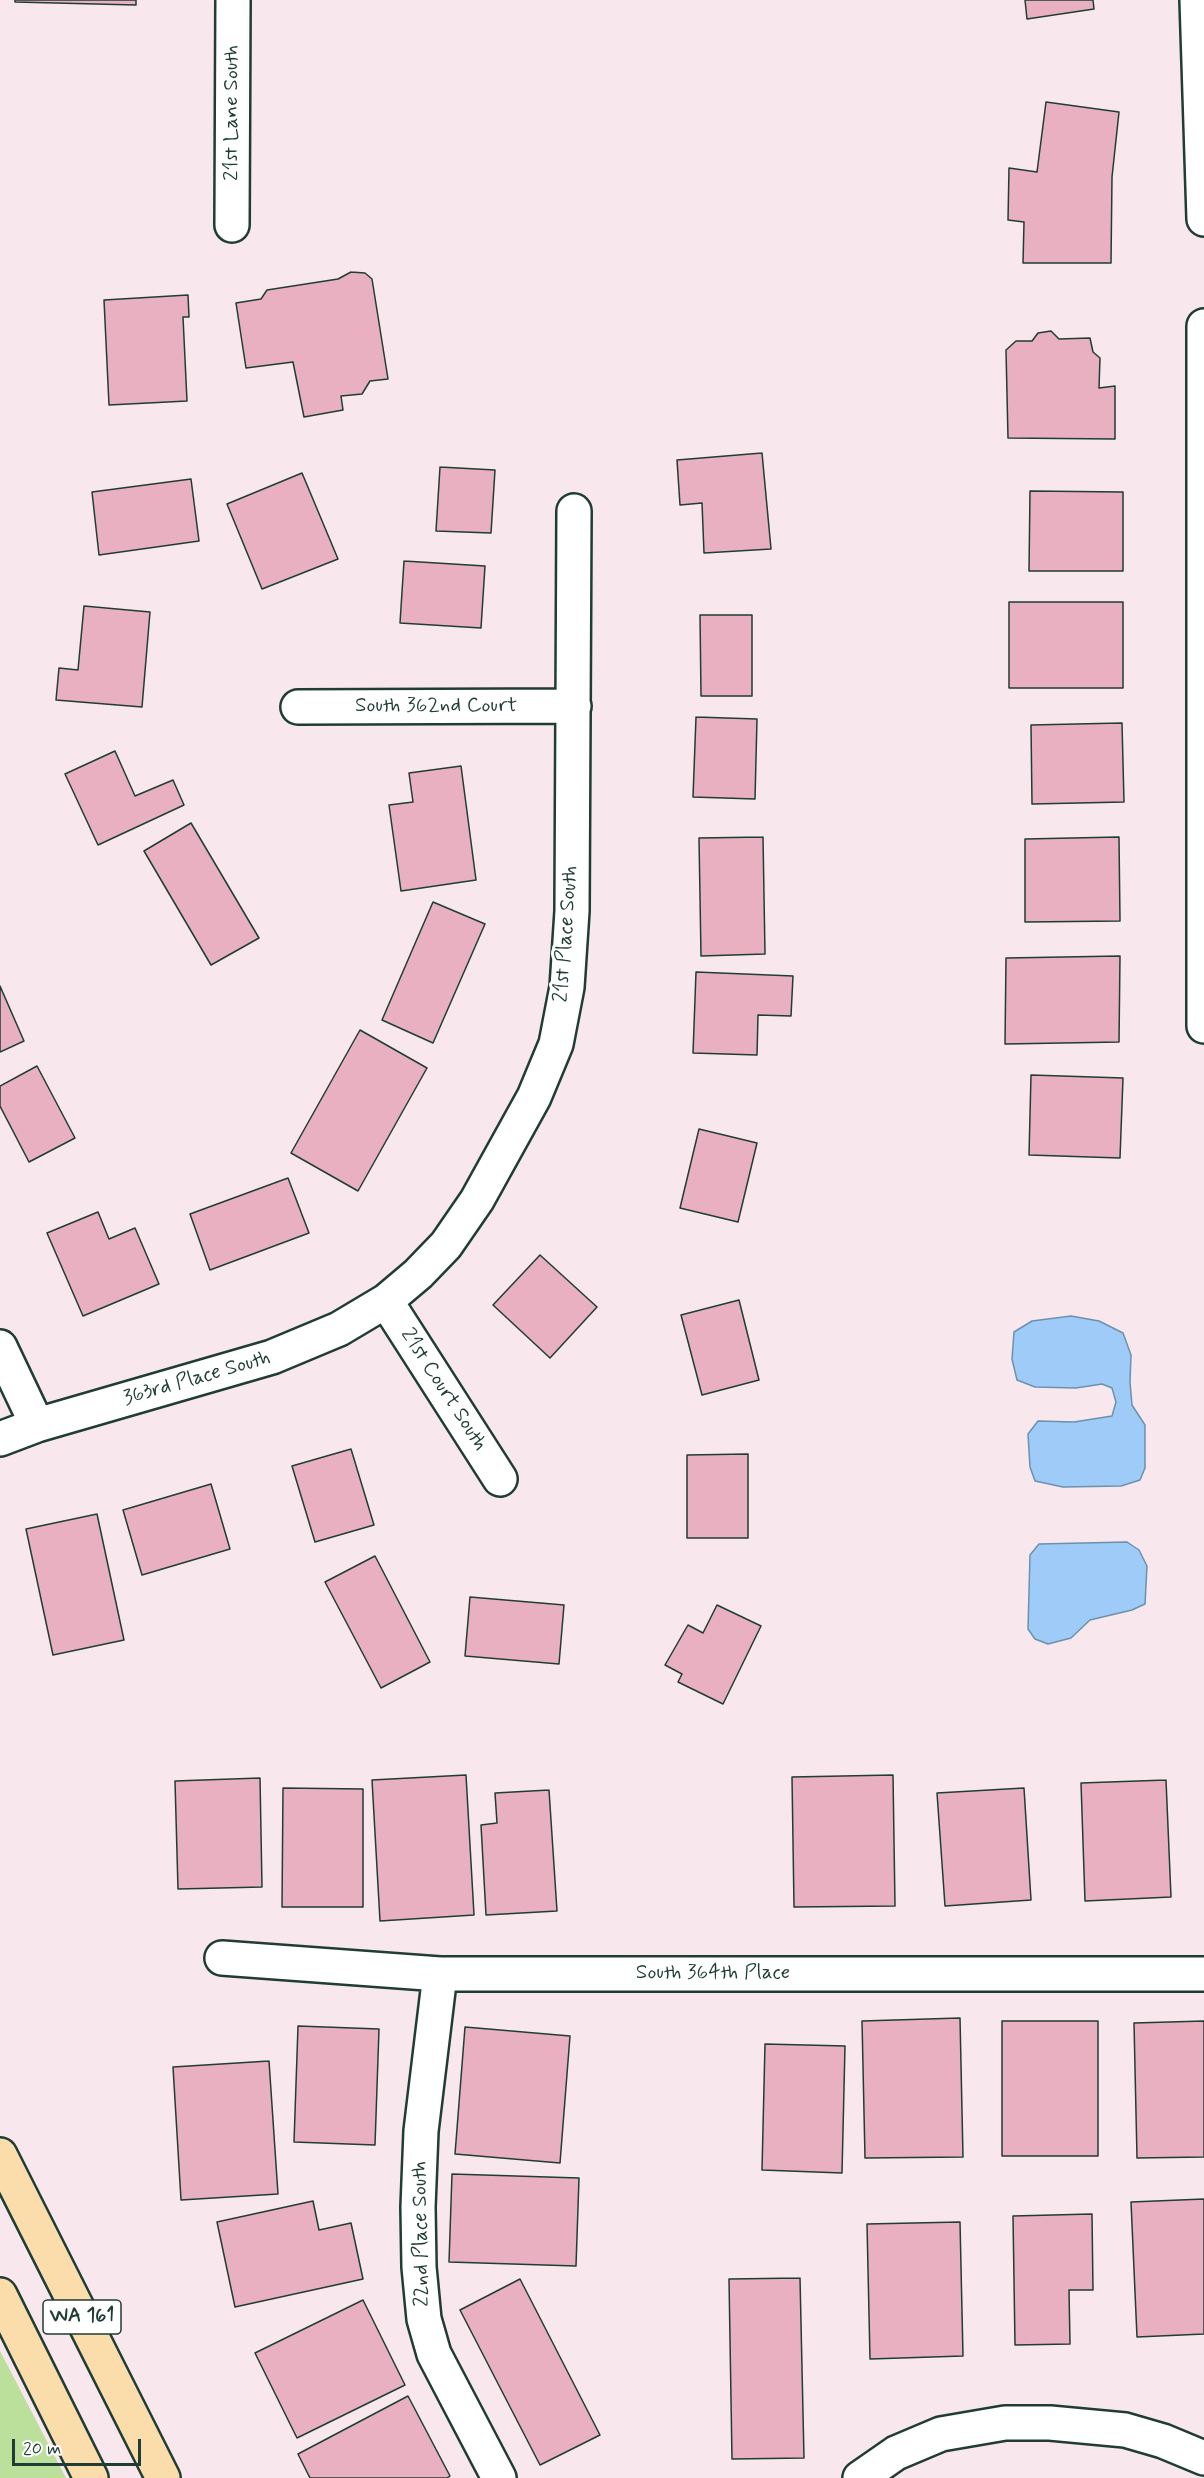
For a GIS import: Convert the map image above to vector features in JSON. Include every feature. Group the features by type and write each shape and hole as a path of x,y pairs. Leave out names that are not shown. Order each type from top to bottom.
{"main road":[{"name":"WA 161","path":"0,2155 163,2478"},
{"name":"WA 161","path":"0,2295 91,2478"}],"street":[{"name":"21st Lane South","path":"232,225 233,0"},
{"path":"1197,0 1204,219"},
{"path":"1204,326 1204,1026"},
{"name":"21st Place South","path":"386,1301 418,1274 446,1245 477,1200 534,1097 556,1044 567,987 572,911 574,511"},
{"name":"South 362nd Court","path":"298,707 574,706"},
{"name":"363rd Place South","path":"0,1439 37,1425 272,1357 339,1329 386,1301"},
{"name":"21st Court South","path":"386,1301 500,1479"},
{"path":"0,1347 37,1425"},
{"name":"South 364th Place","path":"222,1958 440,1974 1204,1974"},
{"name":"22nd Place South","path":"440,1974 421,2131 418,2243 424,2319 434,2354 498,2478"},
{"path":"861,2478 896,2453 941,2434 1005,2423 1062,2424 1125,2430 1163,2441 1204,2458"}],"green space":[{"path":"0,2351 66,2478 0,2478"}],"water":[{"path":"1071,1316 1099,1321 1123,1333 1131,1355 1132,1405 1145,1425 1145,1468 1140,1480 1121,1486 1063,1487 1035,1481 1030,1467 1028,1434 1038,1421 1074,1422 1112,1416 1116,1402 1112,1388 1102,1384 1076,1388 1035,1387 1017,1380 1012,1359 1014,1332 1032,1321"},
{"path":"1127,1542 1139,1550 1147,1566 1145,1604 1132,1610 1090,1620 1071,1638 1048,1644 1035,1639 1028,1629 1030,1555 1039,1544"}],"building":[{"path":"15,0 136,0 136,5 15,2"},
{"path":"1025,0 1093,0 1094,9 1027,19"},
{"path":"1046,102 1119,112 1112,177 1111,263 1023,263 1024,222 1008,220 1009,168 1037,172"},
{"path":"351,272 365,273 372,279 388,379 370,381 362,394 341,396 343,410 304,417 293,362 246,368 236,303 261,299 267,290 338,279"},
{"path":"188,295 189,317 183,317 187,401 109,405 104,300"},
{"path":"1051,331 1059,339 1090,338 1093,352 1100,358 1099,388 1115,386 1115,439 1008,438 1006,350 1016,341 1032,341 1038,333"},
{"path":"762,453 771,549 704,553 702,503 680,505 677,460"},
{"path":"440,467 495,470 491,533 436,531"},
{"path":"302,473 338,559 262,589 227,504"},
{"path":"191,479 199,541 99,555 92,492"},
{"path":"1030,491 1123,492 1123,571 1029,571"},
{"path":"404,561 485,566 481,628 400,623"},
{"path":"1009,602 1123,602 1123,688 1009,688"},
{"path":"84,606 150,612 142,707 56,700 59,668 78,670"},
{"path":"700,615 752,615 752,696 701,696"},
{"path":"696,717 757,719 755,799 693,797"},
{"path":"1122,723 1124,802 1032,804 1031,725"},
{"path":"115,751 135,796 173,780 184,805 98,845 65,774"},
{"path":"461,766 476,880 401,891 389,805 413,802 409,773"},
{"path":"191,823 259,938 211,965 144,851"},
{"path":"763,837 765,954 701,956 699,838"},
{"path":"1119,837 1120,921 1025,922 1025,839"},
{"path":"433,902 485,924 433,1043 382,1020"},
{"path":"1120,956 1119,1042 1005,1044 1006,958"},
{"path":"696,972 793,976 791,1016 758,1015 757,1055 693,1053"},
{"path":"0,986 24,1041 0,1052"},
{"path":"360,1030 427,1068 358,1191 291,1153"},
{"path":"37,1066 75,1138 29,1162 0,1106 0,1086"},
{"path":"1031,1075 1123,1078 1120,1158 1029,1155"},
{"path":"699,1129 757,1143 738,1222 680,1208"},
{"path":"288,1178 309,1233 210,1270 190,1214"},
{"path":"98,1212 109,1239 135,1228 159,1284 83,1316 47,1233"},
{"path":"540,1255 597,1307 550,1358 493,1305"},
{"path":"739,1300 759,1380 702,1395 681,1315"},
{"path":"351,1449 374,1525 315,1542 292,1466"},
{"path":"748,1454 748,1538 687,1538 687,1455"},
{"path":"211,1484 230,1549 142,1575 123,1510"},
{"path":"97,1514 124,1640 53,1655 26,1529"},
{"path":"375,1556 430,1662 381,1688 325,1582"},
{"path":"470,1597 564,1605 559,1664 465,1656"},
{"path":"717,1605 761,1626 723,1704 678,1682 682,1674 665,1665 688,1625 703,1633"},
{"path":"466,1775 474,1915 380,1921 372,1780"},
{"path":"893,1775 895,1906 794,1907 792,1777"},
{"path":"260,1778 262,1887 178,1889 175,1781"},
{"path":"1166,1780 1171,1897 1085,1901 1081,1783"},
{"path":"283,1788 363,1789 363,1907 282,1907"},
{"path":"1024,1788 1031,1900 945,1906 937,1793"},
{"path":"549,1790 557,1911 486,1915 481,1825 497,1823 495,1793"},
{"path":"960,2018 963,2157 865,2158 862,2021"},
{"path":"1002,2021 1098,2021 1098,2156 1002,2156"},
{"path":"1204,2021 1204,2157 1137,2158 1134,2023"},
{"path":"298,2026 379,2029 375,2145 294,2142"},
{"path":"465,2027 570,2036 560,2163 455,2154"},
{"path":"765,2044 845,2046 842,2173 762,2170"},
{"path":"269,2061 278,2194 181,2200 173,2067"},
{"path":"452,2174 579,2178 576,2266 449,2262"},
{"path":"1204,2199 1204,2334 1137,2337 1131,2202"},
{"path":"313,2201 319,2230 351,2223 363,2279 235,2307 217,2222"},
{"path":"1092,2214 1093,2290 1069,2290 1070,2344 1015,2345 1013,2216"},
{"path":"960,2222 963,2356 870,2359 867,2224"},
{"path":"800,2278 804,2458 732,2459 729,2279"},
{"path":"520,2279 600,2435 540,2465 460,2310"},
{"path":"363,2300 405,2385 297,2438 255,2353"},
{"path":"408,2396 450,2476 447,2478 310,2478 298,2454"}]}
